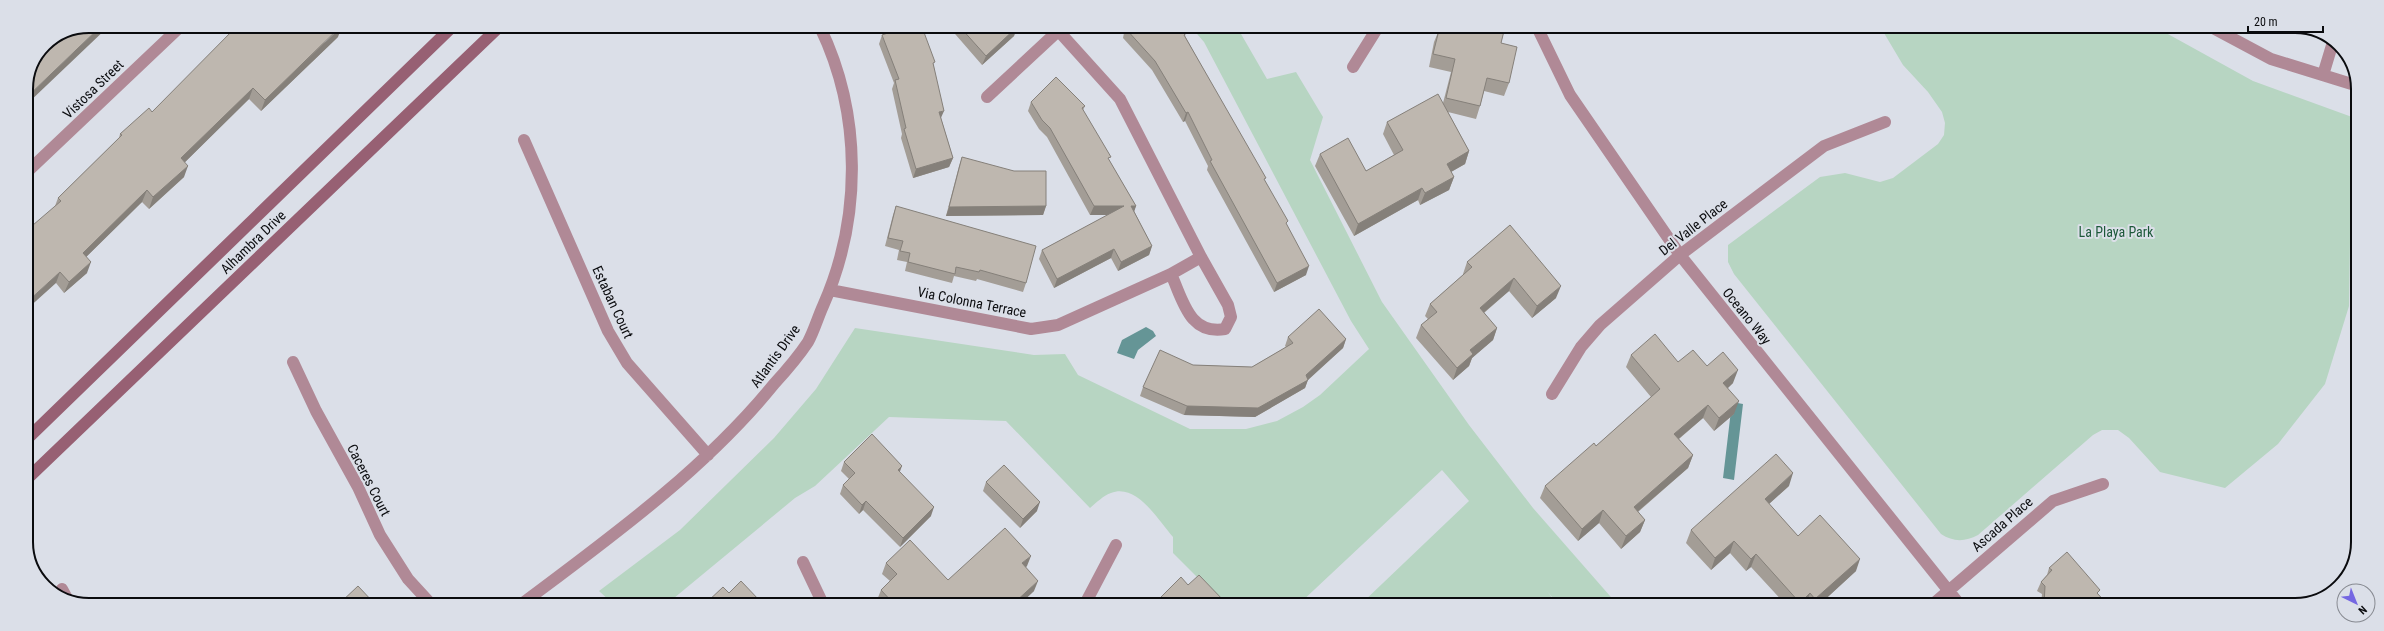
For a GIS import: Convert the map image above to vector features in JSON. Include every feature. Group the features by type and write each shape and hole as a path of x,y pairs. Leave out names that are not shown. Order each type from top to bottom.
{"main road":[{"name":"Alhambra Drive","path":"33,433 446,33"},
{"name":"Alhambra Drive","path":"33,473 493,33"}],"street":[{"name":"Vistosa Street","path":"33,166 174,33"},
{"name":"Atlantis Drive","path":"530,598 585,557 708,455 749,415 808,341 830,290 843,246 851,200 852,154 847,111 840,78 822,33"},
{"path":"987,97 1052,33"},
{"path":"1060,33 1120,99 1201,257 1228,304 1230,317 1225,329 1208,330 1192,320 1170,274"},
{"path":"1353,68 1374,33"},
{"name":"Oceano Way","path":"1540,33 1570,95 1680,254 1954,598"},
{"path":"2222,33 2271,59 2351,84"},
{"path":"2323,75 2332,47"},
{"name":"Del Valle Place","path":"1552,394 1581,347 1600,325 1680,254 1824,146 1885,122"},
{"name":"Estaban Court","path":"524,140 608,331 626,363 708,455"},
{"name":"Via Colonna Terrace","path":"830,290 1031,329 1058,325 1170,274 1201,257"},
{"name":"Caceres Court","path":"293,362 316,411 358,487 380,535 408,579 425,598"},
{"name":"Ascada Place","path":"1939,598 2052,501 2103,484"},
{"path":"1088,598 1116,544"},
{"path":"803,562 820,598"}],"green space":[{"path":"1196,33 1240,33 1267,79 1296,72 1323,117 1310,160 1382,302 1469,425 1533,508 1612,598 1553,598 1547,591 1552,598 1367,598 1469,501 1442,470 1305,598 1218,598 1173,553 1173,537 1154,513 1138,498 1130,493 1121,491 1111,493 1103,497 1090,508 1006,421 889,417 815,486 795,498 674,598 607,598 599,591 680,530 774,438 816,389 855,328 1034,355 1065,354 1078,375 1190,429 1246,429 1277,421 1303,407 1320,395 1369,349 1351,321 1204,42"},
{"name":"La Playa Park","path":"1884,33 2166,33 2253,81 2351,117 2349,306 2325,384 2278,444 2225,488 2160,472 2129,438 2118,430 2102,430 2093,435 1978,535 1964,540 1955,540 1941,534 1734,274 1728,262 1728,245 1820,177 1845,173 1880,182 1893,178 1938,144 1944,135 1945,123 1942,112 1928,92 1903,65"}],"shaded area":[{"path":"1146,327 1153,331 1156,336 1138,350 1134,359 1117,353 1122,340"},
{"path":"1732,402 1743,404 1734,480 1723,478"}],"building":[{"path":"94,33 33,91 34,78 37,68 50,50 68,37 78,34"},
{"path":"230,33 334,33 265,100 253,88 181,158 188,166 153,197 147,190 83,253 91,262 69,282 60,272 33,297 33,225 61,201 58,198 122,135 120,134 149,108 152,112"},
{"path":"888,33 924,33 935,62 933,63 944,111 939,112 953,158 916,169 904,129 906,128 895,80 899,79 882,35"},
{"path":"965,33 1011,33 986,56"},
{"path":"1130,33 1186,33 1184,35 1266,178 1264,179 1288,221 1286,223 1309,266 1277,283 1210,161 1212,160 1188,112 1186,113 1155,61"},
{"path":"1438,33 1504,33 1501,43 1517,47 1509,83 1487,78 1480,106 1446,98 1455,59 1433,54"},
{"path":"1056,77 1085,106 1082,108 1111,157 1108,158 1136,206 1131,206 1152,246 1121,262 1114,249 1057,279 1042,250 1124,206 1094,206 1050,128 1042,120 1031,102"},
{"path":"1438,94 1469,151 1447,164 1454,177 1425,193 1422,188 1358,224 1320,154 1348,138 1366,171 1403,150 1387,122"},
{"path":"962,157 1014,171 1046,171 1046,206 949,207"},
{"path":"896,206 1036,246 1026,283 980,270 979,272 956,267 955,274 908,262 910,253 900,251 903,241 888,238"},
{"path":"1510,225 1561,286 1537,306 1514,278 1480,308 1497,328 1470,350 1473,354 1457,368 1421,325 1437,312 1430,304 1472,267 1467,262"},
{"path":"1319,309 1346,339 1306,375 1308,380 1258,408 1187,406 1143,387 1160,350 1193,365 1252,367 1293,343 1288,337"},
{"path":"1655,334 1678,362 1693,350 1707,366 1723,352 1738,370 1723,383 1739,401 1719,418 1708,405 1674,434 1693,455 1634,507 1645,520 1626,536 1603,510 1582,529 1545,486 1594,443 1596,446 1660,389 1631,355"},
{"path":"872,434 902,466 898,470 934,507 903,538 866,501 862,505 843,485 855,473 844,462"},
{"path":"1776,454 1793,473 1765,499 1798,536 1820,515 1860,559 1816,598 1814,598 1810,593 1805,598 1796,598 1756,554 1751,559 1734,541 1715,558 1691,530"},
{"path":"1004,465 1040,502 1023,519 986,482"},
{"path":"1005,528 1031,556 1022,563 1038,581 1020,598 888,598 881,590 897,574 886,563 910,540 948,580"},
{"path":"2067,552 2100,590 2097,593 2102,598 2044,598 2045,586 2041,582 2052,570 2049,568"},
{"path":"1199,575 1221,598 1160,598 1181,577 1188,585"},
{"path":"741,581 757,598 711,598 723,587 729,593"},
{"path":"358,586 369,598 345,598"}]}
